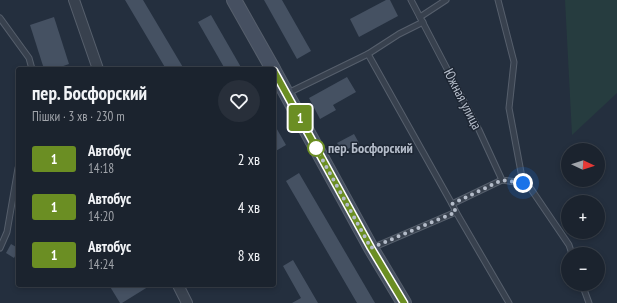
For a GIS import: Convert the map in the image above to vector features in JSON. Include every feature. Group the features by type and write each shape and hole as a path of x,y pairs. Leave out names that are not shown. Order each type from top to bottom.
{"main road":[{"path":"234,0 271,67"},
{"path":"276,75 371,248 404,303"}],"street":[{"path":"74,0 97,67"},
{"path":"179,287 187,303"}],"lane":[{"name":"Южная улица","path":"411,0 502,180"},
{"path":"287,94 368,54 422,20 446,0"},
{"path":"498,0 514,62 509,108 523,183"},
{"path":"0,18 29,58 31,67"},
{"path":"368,54 456,212 509,303"},
{"path":"0,248 7,232 16,180"},
{"path":"452,204 502,180 523,183 531,189 570,247"},
{"path":"371,248 456,212"},
{"path":"585,291 589,303"}],"green space":[{"path":"565,0 617,0 617,93 572,135"}],"building":[{"path":"125,0 143,0 183,67 165,67"},
{"path":"264,0 282,0 311,51 297,59"},
{"path":"386,0 390,0 398,16 359,37 350,19"},
{"path":"211,15 241,67 224,67 198,22"},
{"path":"54,17 69,64 61,67 43,67 30,25"},
{"path":"347,77 356,92 333,105 336,110 320,119 309,98"},
{"path":"276,128 286,145 276,151"},
{"path":"354,134 359,143 342,152 337,143"},
{"path":"299,173 375,303 357,303 286,181"},
{"path":"11,244 16,247 16,254 14,258 6,253"},
{"path":"293,260 318,303 292,303 301,298 283,266"},
{"path":"110,287 148,287 122,303 120,303"}],"bus line":[{"name":"1","path":"276,75 371,248 404,303"}],"place":[{"name":"пер. Босфорский","path":"316,148"}],"route":[{"path":"316,148 371,248 456,212 452,204 502,180 523,183"}]}
